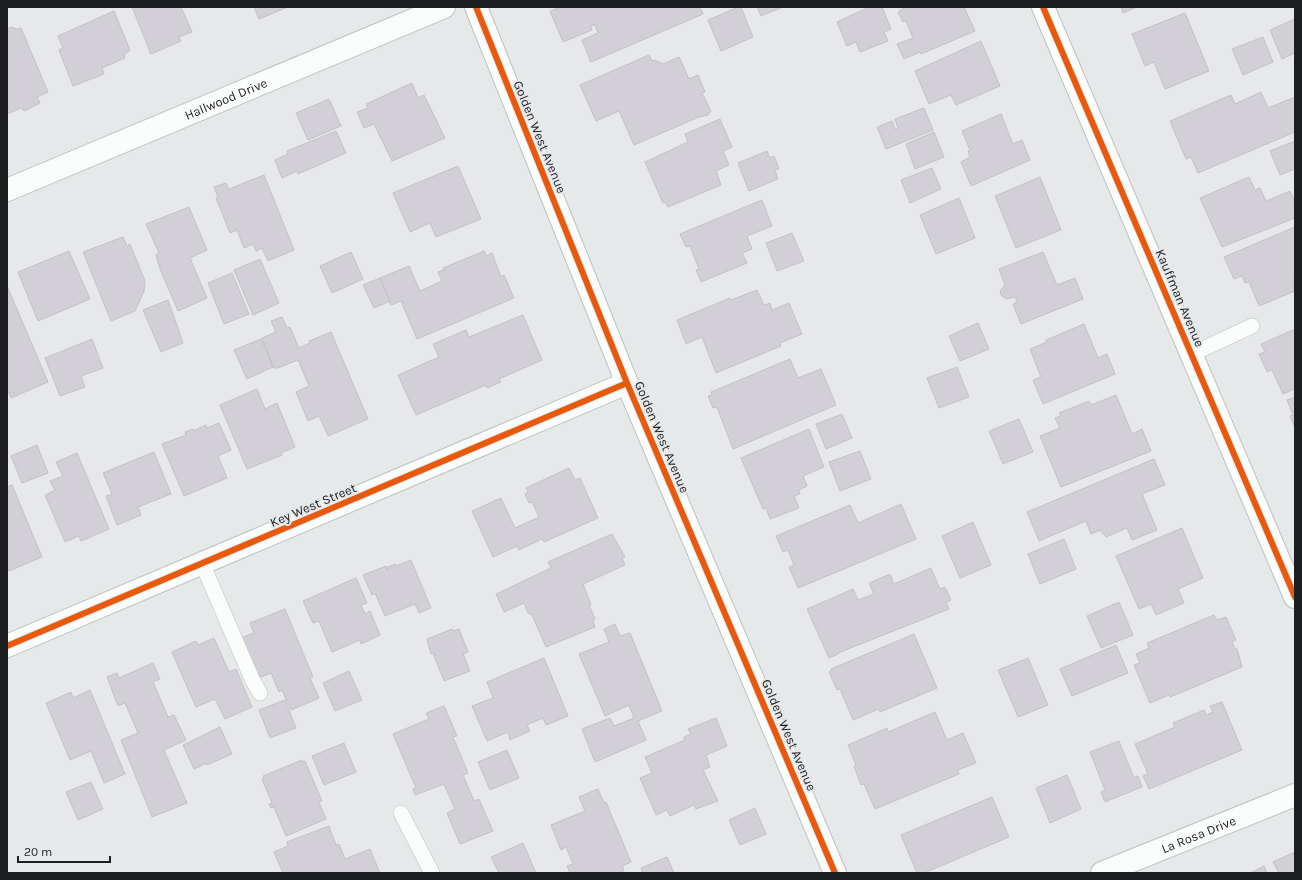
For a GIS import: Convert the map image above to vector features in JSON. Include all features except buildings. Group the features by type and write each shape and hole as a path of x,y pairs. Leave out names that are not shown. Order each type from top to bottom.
{"street":[{"name":"Hallwood Drive","path":"7,190 444,7"},
{"name":"Golden West Avenue","path":"476,7 627,383 835,873"},
{"name":"Kauffman Avenue","path":"1043,7 1295,597"},
{"name":"Key West Street","path":"7,646 627,383"},
{"name":"La Rosa Drive","path":"1102,873 1295,795"}],"lane":[{"path":"1192,354 1252,326"},
{"path":"202,563 252,679 260,693"},
{"path":"401,813 432,873"}],"cycle path":[{"path":"476,7 627,383 835,873"},
{"path":"1043,7 1295,597"},
{"path":"7,646 627,383"}]}
